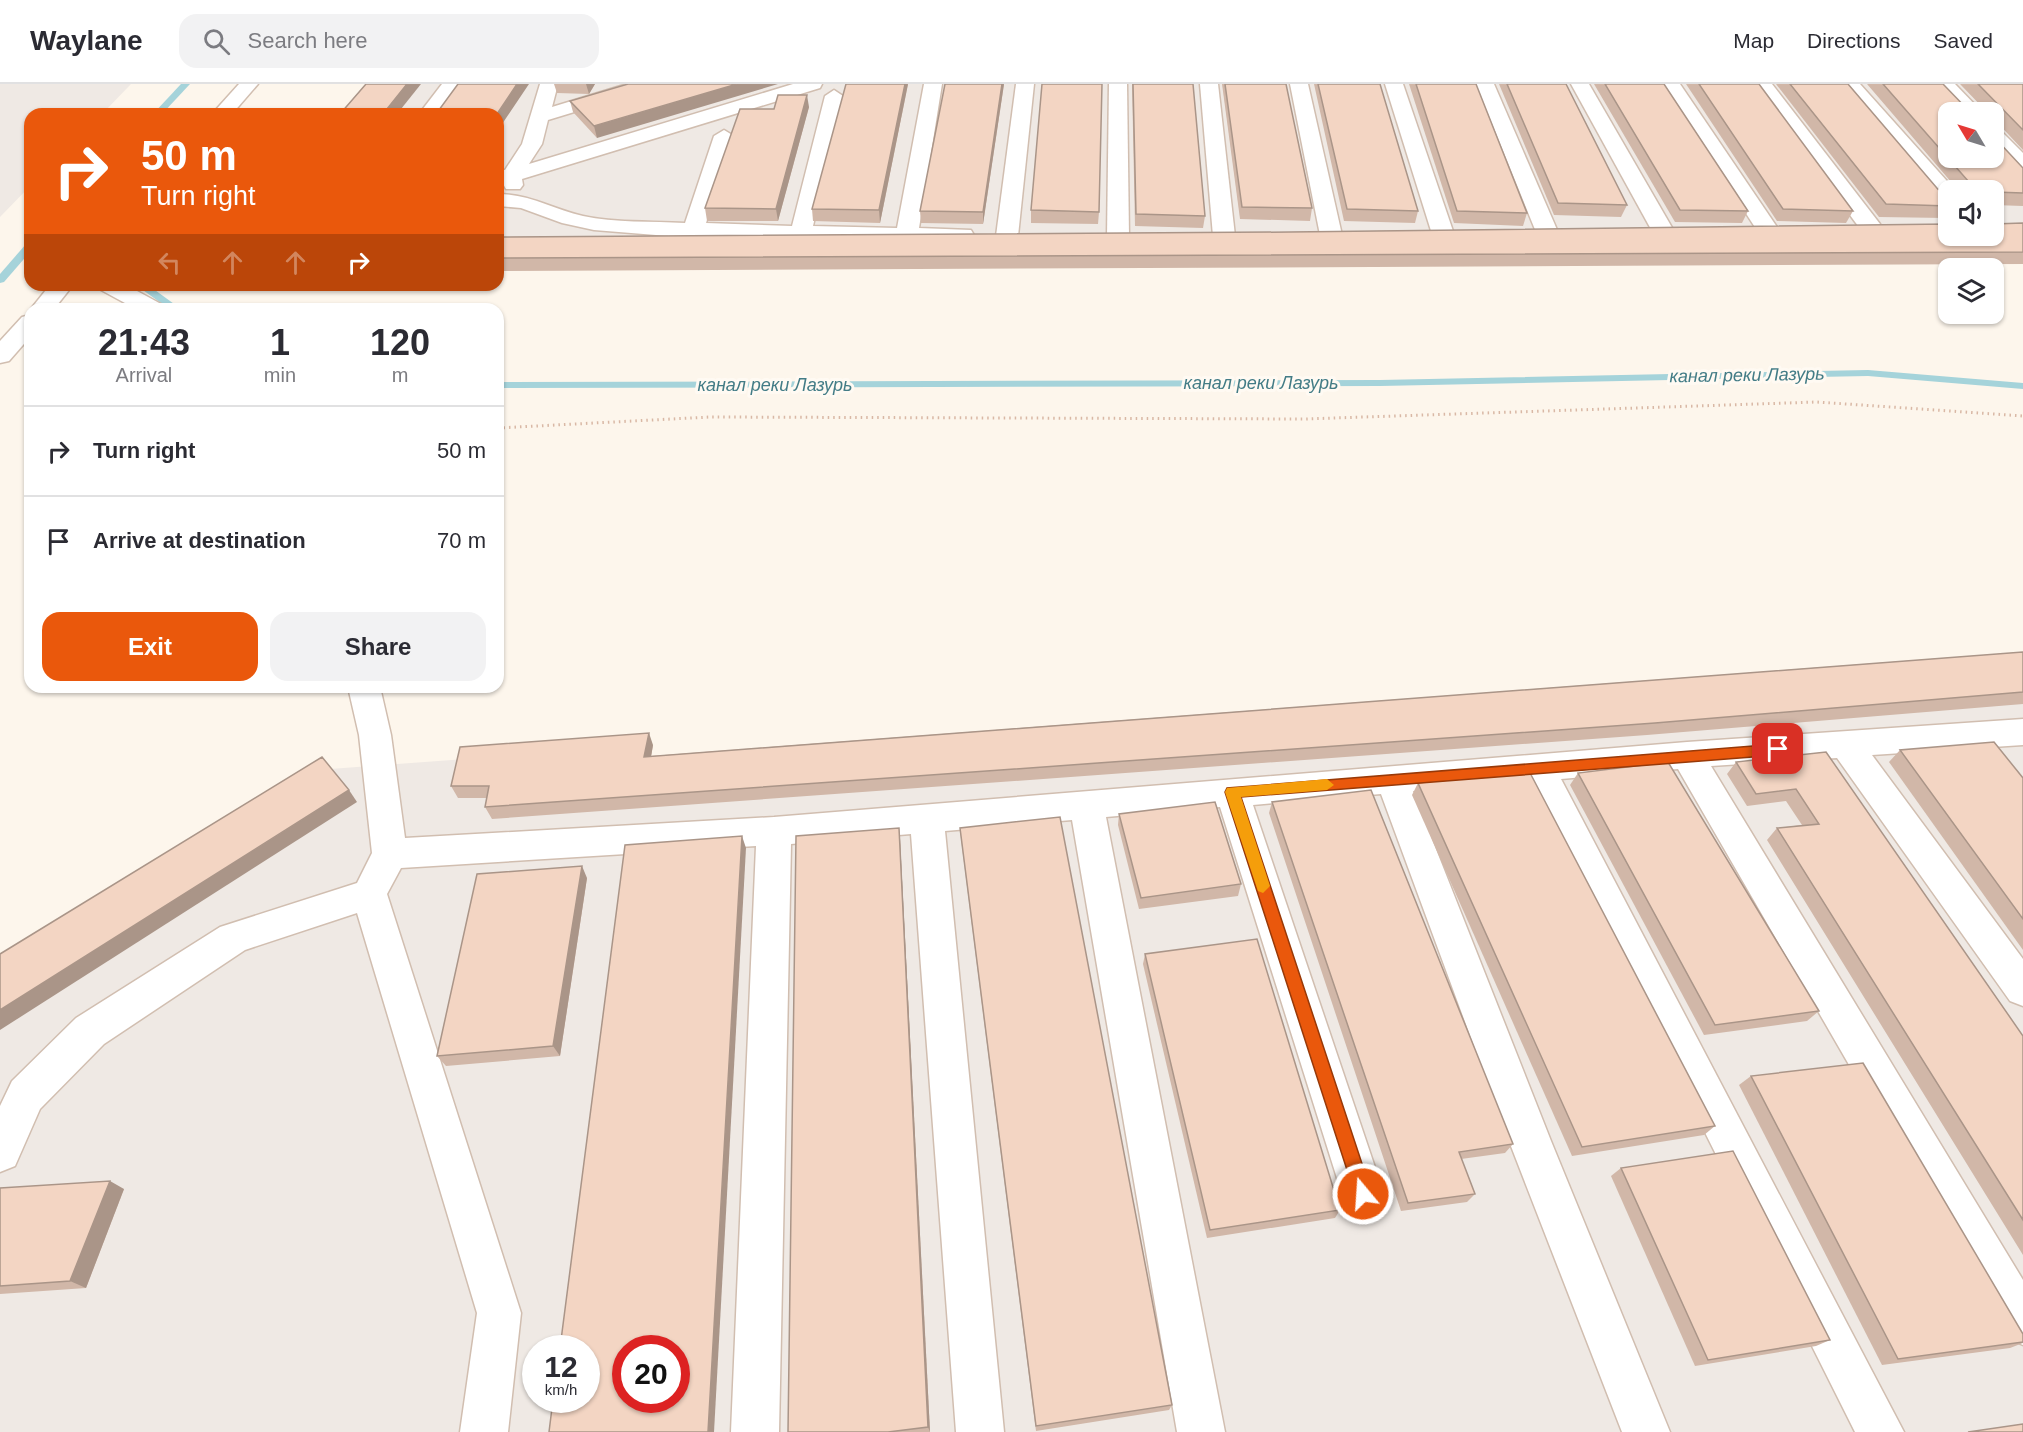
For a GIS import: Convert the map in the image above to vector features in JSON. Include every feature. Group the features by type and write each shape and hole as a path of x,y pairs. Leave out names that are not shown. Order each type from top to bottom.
{"street":[{"path":"227,108 249,84"},
{"path":"434,108 452,84"},
{"path":"549,84 532,144 504,176 507,200 587,223 693,231 1029,236"},
{"path":"539,117 646,84"},
{"path":"504,176 813,84"},
{"path":"907,234 933,84"},
{"path":"1007,236 1025,84"},
{"path":"1118,84 1118,237"},
{"path":"1209,84 1224,236"},
{"path":"1299,84 1331,235"},
{"path":"1394,84 1443,234"},
{"path":"1485,84 1547,232"},
{"path":"1580,84 1663,231"},
{"path":"1671,84 1768,230"},
{"path":"1762,84 1872,229"},
{"path":"1850,84 1938,184"},
{"path":"1944,84 1962,102"},
{"path":"801,232 834,96"},
{"path":"693,231 724,136"},
{"path":"2004,145 2023,165"},
{"path":"1849,229 1894,229"},
{"path":"1745,230 1791,230"},
{"path":"1640,231 1686,231"},
{"path":"1524,233 1570,232"},
{"path":"1421,234 1466,233"},
{"path":"1307,235 1353,235"},
{"path":"1201,237 1248,236"},
{"path":"1096,237 1142,237"},
{"path":"46,303 57,291"},
{"path":"120,291 142,303"},
{"path":"0,356 24,329"},
{"path":"0,1151 26,1095 90,1031 233,938 369,894 390,854 375,735 365,693"},
{"path":"390,854 774,831 1688,755 1846,745 2018,739"},
{"path":"1846,745 2023,988"},
{"path":"1688,755 2023,1322"},
{"path":"1539,768 1880,1432"},
{"path":"1392,779 1530,1141 1646,1432"},
{"path":"1232,792 1363,1194"},
{"path":"1086,804 1201,1432"},
{"path":"927,817 980,1432"},
{"path":"755,1432 774,831"},
{"path":"369,894 499,1312 484,1432"}],"path":[{"path":"504,428 710,417 1305,419 1817,402 2023,416"}],"shaded area":[{"path":"0,84 131,84 108,108 24,108 24,192 0,217"},
{"path":"380,84 2023,84 2023,263 2004,263 2004,258 1938,258 1938,263 504,270 504,108 360,108"},
{"path":"2023,662 2023,1432 0,1432 0,974 330,769 653,745 649,768"}],"building":[{"path":"366,84 407,84 388,108 345,108"},
{"path":"458,84 517,84 501,108 440,108"},
{"path":"628,84 737,84 594,126 570,101"},
{"path":"846,84 905,84 879,210 812,209"},
{"path":"945,84 1002,84 983,212 920,211"},
{"path":"1042,84 1102,84 1099,212 1031,210"},
{"path":"1133,84 1193,84 1205,216 1136,214"},
{"path":"1225,84 1286,84 1312,208 1242,207"},
{"path":"1318,84 1380,84 1418,211 1347,209"},
{"path":"1416,84 1476,84 1527,213 1457,211"},
{"path":"1507,84 1566,84 1627,205 1558,203"},
{"path":"1605,84 1664,84 1748,211 1680,210"},
{"path":"1699,84 1759,84 1853,211 1783,209"},
{"path":"1790,84 1848,84 1938,189 1938,206 1886,204"},
{"path":"1883,84 1943,84 1960,102 1938,102 1938,147"},
{"path":"1978,84 2023,84 2023,130 2004,111 2004,102 1996,102"},
{"path":"778,95 807,95 776,209 705,208 740,109 774,109"},
{"path":"2004,148 2023,168 2023,193 2004,192 2004,180 1967,180 1957,168 2004,168"},
{"path":"2023,223 2023,252 504,258 504,237 1290,232 1938,224 1938,246 2004,246 2004,224"},
{"path":"2023,652 2023,692 1655,723 485,807 489,786 451,786 460,747 649,733 644,757"},
{"path":"1994,742 2023,778 2023,919 1900,750"},
{"path":"1826,752 2023,1036 2023,1220 1777,828 1819,824 1796,789 1756,794 1736,762"},
{"path":"322,757 349,790 0,1010 0,954"},
{"path":"1668,762 1819,1011 1715,1025 1578,773"},
{"path":"1528,769 1715,1126 1582,1147 1418,783"},
{"path":"1371,790 1513,1144 1459,1152 1475,1194 1408,1203 1272,802"},
{"path":"1215,802 1241,884 1141,898 1119,814"},
{"path":"1060,817 1172,1405 1036,1426 960,828"},
{"path":"899,828 928,1427 888,1432 788,1432 796,836"},
{"path":"742,836 708,1432 549,1432 551,1413 600,1413 600,1335 562,1335 625,845"},
{"path":"582,866 553,1046 437,1056 477,874"},
{"path":"1257,939 1340,1210 1210,1230 1145,954"},
{"path":"1863,1063 2023,1334 2023,1342 1898,1359 1751,1076"},
{"path":"1733,1151 1830,1340 1708,1360 1621,1168"},
{"path":"110,1181 70,1281 0,1286 0,1188"},
{"path":"2023,1424 2023,1432 1968,1432"}],"waterway":[{"name":"канал реки Лазурь","path":"163,108 186,84"},
{"path":"0,280 24,253"},
{"name":"канал реки Лазурь","path":"150,291 167,303"},
{"name":"канал реки Лазурь","path":"504,385 1380,383 1868,373 2023,386"}],"slow traffic":[{"path":"1263,886 1232,792 1327,785"}],"route":[{"path":"1363,1194 1232,792 1778,749"}]}
